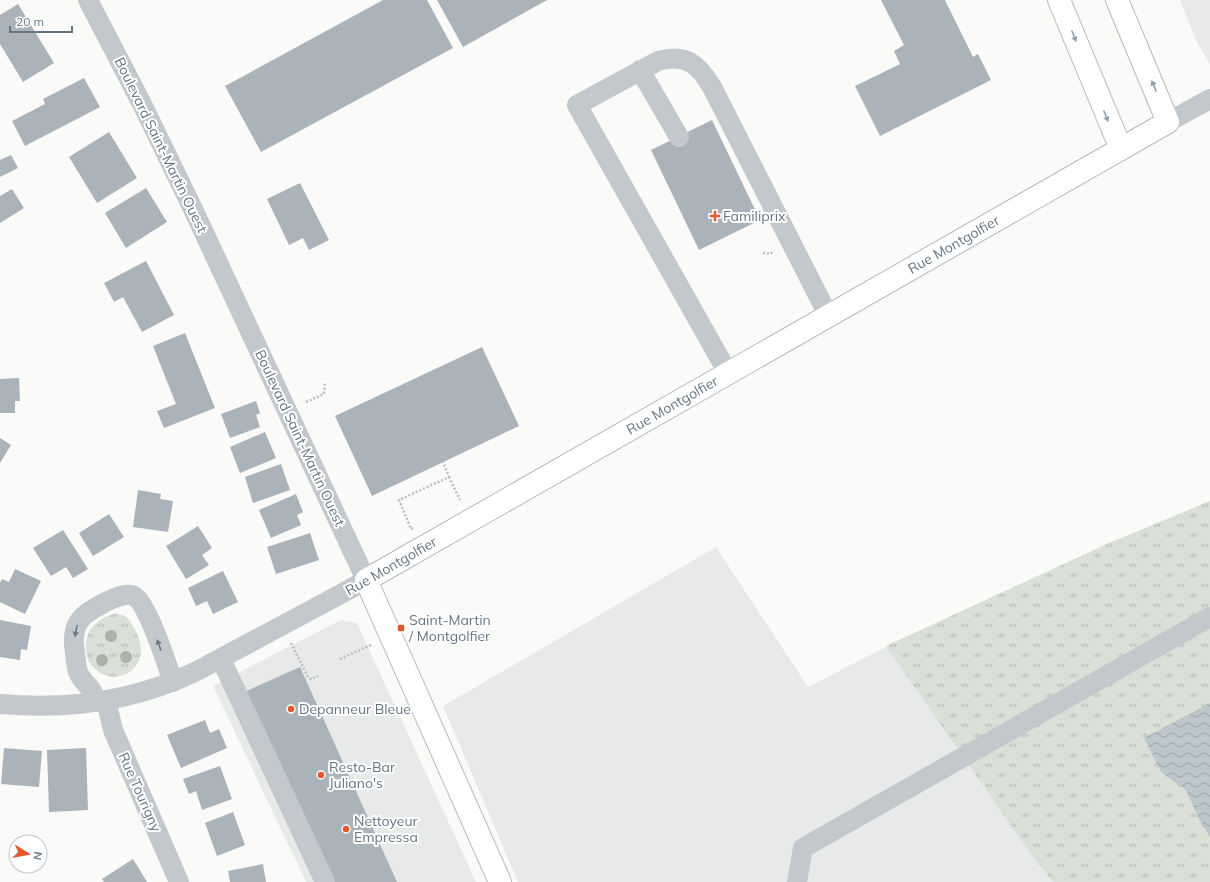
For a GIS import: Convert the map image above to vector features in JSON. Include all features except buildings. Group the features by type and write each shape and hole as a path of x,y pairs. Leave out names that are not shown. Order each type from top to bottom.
{"main road":[{"path":"1059,0 1120,149"},
{"path":"1117,0 1168,122"},
{"name":"Rue Montgolfier","path":"366,580 1168,122"},
{"name":"Boulevard Saint-Martin Ouest","path":"366,580 500,882"}],"street":[{"name":"Boulevard Saint-Martin Ouest","path":"88,0 142,104 193,209 366,580"},
{"path":"728,373 577,104 658,61 677,57 694,64 704,73 712,87 828,315"},
{"path":"640,70 679,137"},
{"path":"1168,122 1210,99"},
{"name":"Rue Montgolfier","path":"0,704 48,705 101,701 131,695 173,682 221,659 366,580"},
{"path":"101,701 91,687 84,682 78,672 74,645 75,632 78,622 84,614 119,596 130,595 139,600 152,626 173,682"},
{"path":"797,882 803,848 1210,617"},
{"path":"221,659 325,882"},
{"name":"Rue Tourigny","path":"101,701 179,882"}],"path":[{"path":"763,253 770,254"},
{"path":"301,404 324,394 325,382"},
{"path":"443,462 460,500"},
{"path":"411,529 399,500 449,477"},
{"path":"291,643 308,677 311,679 318,676"},
{"path":"340,659 372,645"}],"shaded area":[{"path":"1180,0 1210,0 1210,64 1196,41"},
{"path":"716,547 808,687 890,645 1030,853 1053,882 518,882 443,706"},
{"path":"341,620 357,623 476,882 306,882 213,686"}],"green space":[{"path":"1210,501 1210,882 1053,882 1030,853 886,646 1107,544"},
{"path":"113,614 123,615 130,621 138,636 141,648 136,666 124,675 117,677 102,674 95,669 89,661 86,650 87,637 92,627 101,619"}],"water":[{"path":"1210,703 1210,837 1199,819 1186,790 1161,772 1144,738"}],"place":[{"name":"Familiprix","path":"715,216"},
{"name":"Saint-Martin / Montgolfier","path":"401,628"},
{"name":"Depanneur Bleue","path":"291,709"},
{"name":"Resto-Bar Juliano's","path":"321,775"},
{"name":"Nettoyeur Empressa","path":"346,829"}]}
